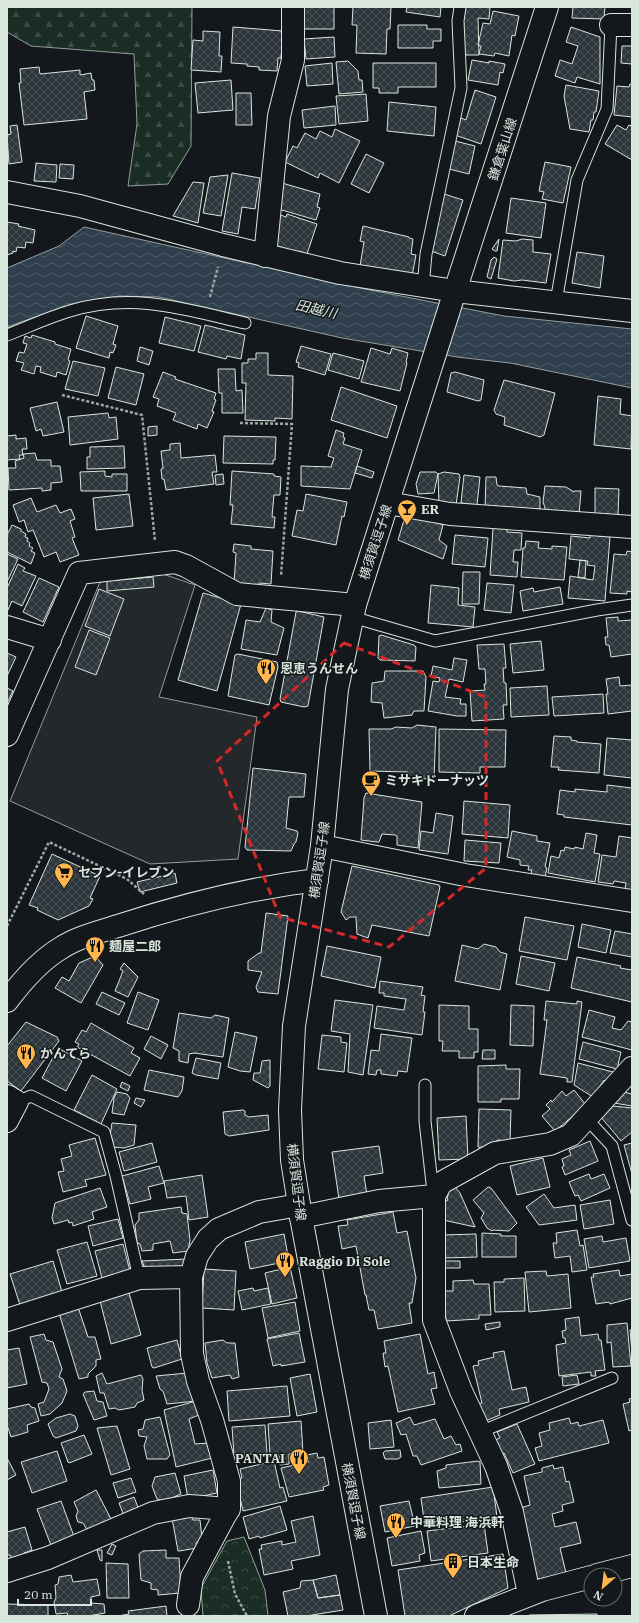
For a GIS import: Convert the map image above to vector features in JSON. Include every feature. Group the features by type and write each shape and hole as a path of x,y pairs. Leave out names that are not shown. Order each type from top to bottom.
{"street":[{"path":"265,256 280,116 293,60 293,7"},
{"name":"鎌倉葉山線","path":"454,295 547,7"},
{"path":"611,25 632,25"},
{"path":"7,192 80,206 265,256 340,273 423,287 454,295 556,302 632,311"},
{"name":"横須賀逗子線","path":"371,1615 292,1160 290,1110 291,1066 294,1026 299,990 322,846 337,689 354,611 454,295"},
{"path":"388,502 450,514 632,527"},
{"path":"7,735 80,572 174,562 186,566 237,594 280,598 354,611"},
{"path":"7,628 50,640"},
{"path":"322,846 465,875 632,901"},
{"path":"7,1001 34,968 48,956 62,947 84,937 155,914 284,884 317,880"},
{"path":"529,1594 512,1512 496,1466 462,1391 434,1320 434,1196 441,1183 495,1153 550,1144 571,1135 632,1068"},
{"path":"7,1121 12,1099"},
{"path":"188,1611 192,1577 229,1509 229,1481 212,1420 198,1380 192,1354 191,1277 197,1256 208,1239 219,1229 259,1212 300,1211 434,1196"},
{"path":"7,1320 140,1278 191,1277"},
{"path":"7,1571 48,1558 153,1513 189,1506 229,1509"},
{"path":"476,1616 529,1594 583,1579"}],"lane":[{"path":"423,287 426,254 461,88 458,21 460,7"},
{"path":"556,302 577,180 607,109 611,25"},
{"path":"7,335 70,311 105,304 137,302 164,305 245,323"},
{"path":"354,611 436,640 597,610 632,605"},
{"path":"425,1085 426,1121 434,1196"},
{"path":"12,1099 31,1096 104,1132 140,1278"},
{"path":"586,1118 612,1146 632,1220"},
{"path":"480,1432 612,1378"}],"path":[{"path":"209,302 219,261"},
{"path":"62,395 142,414 157,564"},
{"path":"240,423 292,424 283,531 280,598"},
{"path":"7,926 49,842 127,878 147,897"},
{"path":"230,1556 228,1562 235,1594 247,1616"}],"highlighted area":[{"path":"344,643 486,697 486,868 389,947 280,917 217,761"}],"green space":[{"path":"7,7 192,7 191,146 168,184 128,186 137,124 134,54 31,46 7,32"},
{"path":"244,1537 265,1590 268,1616 203,1616 201,1588 227,1541"}],"shaded area":[{"path":"163,574 195,585 159,697 257,717 238,859 150,864 10,801 100,582"}],"water":[{"name":"田越川","path":"84,227 365,289 504,316 632,329 632,388 510,363 457,357 342,338 159,297 119,296 71,304 7,327 7,268 59,246"}],"building":[{"path":"303,7 334,7 334,29 304,29"},
{"path":"353,7 391,7 390,29 387,29 386,54 356,53 357,25 352,25"},
{"path":"407,7 441,7 440,17 406,12"},
{"path":"463,7 490,7 489,19 478,18 479,55 463,55"},
{"path":"573,7 605,7 604,19 572,18"},
{"path":"493,11 519,16 515,36 512,35 509,56 495,53 494,56 479,54 481,46 478,45 483,23 490,24"},
{"path":"398,25 427,25 427,29 441,29 441,41 433,41 433,48 398,48"},
{"path":"233,27 283,31 281,58 278,58 277,71 259,70 259,67 247,66 247,64 231,63"},
{"path":"571,27 600,37 600,84 577,77 575,83 555,76 560,60 572,64 578,46 566,42"},
{"path":"203,31 220,32 219,56 222,56 221,72 191,70 193,40 203,41"},
{"path":"334,37 335,57 306,59 304,39"},
{"path":"622,46 632,46 632,64 621,63"},
{"path":"472,60 505,64 503,73 500,72 498,85 468,80"},
{"path":"348,61 358,71 359,80 362,80 363,92 339,94 336,62"},
{"path":"332,63 333,84 307,86 305,66"},
{"path":"373,63 436,63 436,87 398,87 398,93 379,93 379,88 373,88"},
{"path":"39,67 40,74 80,70 80,75 91,73 92,80 94,80 95,90 84,92 87,119 24,125 19,83 21,83 20,69"},
{"path":"231,80 233,110 198,113 195,83"},
{"path":"630,84 632,84 632,117 614,115 617,86 629,87"},
{"path":"566,85 599,91 596,112 594,112 593,120 591,120 589,132 570,129 564,96"},
{"path":"475,90 496,97 481,144 455,135 461,118 466,120"},
{"path":"236,93 251,93 252,125 236,125"},
{"path":"366,94 368,121 339,124 336,96"},
{"path":"389,102 436,107 434,136 387,131"},
{"path":"335,106 336,125 304,128 302,110"},
{"path":"17,125 22,162 9,164 7,135 11,134 10,126"},
{"path":"617,125 626,130 629,125 632,126 632,160 605,144"},
{"path":"335,129 360,141 339,183 320,173 318,178 285,162 293,146 297,148 305,133 316,139 320,131 332,137"},
{"path":"455,141 475,146 469,174 449,169"},
{"path":"366,154 384,163 369,193 351,184"},
{"path":"545,162 571,167 563,203 542,199 544,192 539,191"},
{"path":"36,163 57,165 56,182 34,181"},
{"path":"60,164 74,165 73,179 59,178"},
{"path":"232,173 260,178 255,209 242,207 238,234 222,231"},
{"path":"228,175 221,216 203,213 210,177"},
{"path":"193,182 204,183 198,223 173,216"},
{"path":"282,183 320,194 317,207 320,208 316,220 275,208"},
{"path":"444,194 463,200 445,256 431,251"},
{"path":"511,198 546,203 541,238 506,233"},
{"path":"275,213 286,217 287,214 317,224 307,254 299,251 299,253 272,244"},
{"path":"7,222 19,224 18,226 35,230 33,243 26,242 25,248 17,247 16,252 13,251 13,253 7,255"},
{"path":"363,226 413,239 411,254 416,255 412,276 360,266 364,242 360,241"},
{"path":"499,239 497,251 495,251 492,249"},
{"path":"522,239 533,240 533,252 551,254 546,283 522,280 514,281 498,278 503,240 516,241"},
{"path":"577,252 604,256 600,288 572,283"},
{"path":"494,257 497,259 491,279 487,277 491,260"},
{"path":"86,316 118,326 113,344 116,345 113,353 110,352 109,358 76,348"},
{"path":"165,317 201,326 194,351 159,343"},
{"path":"205,325 245,335 241,359 227,356 226,359 198,352"},
{"path":"32,335 71,349 68,360 70,361 66,375 57,372 56,377 40,372 41,367 36,366 34,374 21,370 24,363 16,361 19,352 24,353 27,344 23,343 25,336 31,338"},
{"path":"301,346 331,354 325,375 298,367 299,363 296,362"},
{"path":"140,347 153,351 149,365 137,361"},
{"path":"371,348 390,354 392,348 408,353 400,391 361,382"},
{"path":"256,353 268,353 268,375 293,376 292,419 275,418 275,421 245,420 246,383 242,383 242,363 248,363 248,359 256,359"},
{"path":"333,353 364,361 359,379 328,370"},
{"path":"73,361 105,368 98,396 65,389"},
{"path":"116,367 144,374 136,405 108,398"},
{"path":"218,369 235,369 236,391 242,390 243,413 222,413 222,393 219,393"},
{"path":"163,372 176,377 175,379 216,393 214,399 216,400 212,411 214,412 207,428 198,424 197,429 173,420 176,413 157,406 159,399 153,397"},
{"path":"455,372 484,380 481,400 478,401 447,392 451,373"},
{"path":"504,380 555,393 544,435 540,437 504,425 505,417 496,414 494,410"},
{"path":"341,387 397,406 387,438 331,420"},
{"path":"598,396 621,399 620,414 632,416 631,449 594,445"},
{"path":"57,402 64,432 43,436 41,429 36,431 30,408"},
{"path":"108,413 109,418 116,417 118,439 70,445 68,417"},
{"path":"157,426 157,435 148,436 148,427"},
{"path":"336,430 344,433 343,437 345,438 343,444 362,450 350,489 301,486 301,466 331,467 334,458 328,456"},
{"path":"16,435 16,439 26,438 27,449 22,449 23,455 19,455 20,459 7,460 7,436"},
{"path":"224,436 276,437 275,460 273,460 273,464 223,463"},
{"path":"180,443 181,458 215,455 217,472 212,472 214,484 166,490 164,479 162,479 161,469 163,468 161,451 170,450 170,444"},
{"path":"124,446 125,468 87,469 87,457 90,457 90,447"},
{"path":"35,453 37,460 51,460 51,466 60,466 62,482 51,483 51,490 42,491 42,488 9,490 8,468 16,468 15,461 24,458 23,454"},
{"path":"357,466 374,472 372,478 355,473"},
{"path":"105,471 105,476 112,477 112,474 127,474 127,491 81,491 80,472"},
{"path":"232,471 274,474 274,476 281,477 280,495 274,495 272,517 275,517 274,528 231,524 233,505 230,505"},
{"path":"420,472 436,472 438,474 434,493 418,494 416,484"},
{"path":"444,472 459,474 460,477 456,505 439,505 438,474"},
{"path":"223,474 224,484 216,485 215,475"},
{"path":"464,475 480,477 477,505 461,503"},
{"path":"486,477 496,477 497,485 499,486 526,488 527,494 540,497 540,509 485,509"},
{"path":"545,486 566,487 574,492 581,491 579,515 547,514 543,502"},
{"path":"595,488 619,489 618,516 595,515"},
{"path":"129,494 133,526 96,530 93,498"},
{"path":"306,494 347,502 344,517 342,516 336,545 292,536 297,510 303,511"},
{"path":"31,498 37,512 56,505 60,513 71,509 75,519 70,521 75,537 72,538 79,555 60,562 56,552 44,557 33,530 28,532 24,520 19,522 13,505"},
{"path":"413,515 443,525 439,540 447,546 443,559 398,540 404,520"},
{"path":"12,525 21,529 21,531 26,534 25,537 28,538 27,541 30,543 29,546 33,548 31,551 35,553 31,564 7,552 7,535"},
{"path":"493,528 507,528 507,532 522,533 521,550 514,550 513,562 518,562 517,577 490,575"},
{"path":"455,535 488,538 485,567 452,564"},
{"path":"590,535 610,537 605,601 568,598 570,576 593,580 595,566 587,565 588,561 569,559 571,536 590,538"},
{"path":"526,541 539,542 538,548 552,549 552,546 567,547 564,580 521,577 523,548 525,548"},
{"path":"234,544 251,546 251,549 273,551 271,584 234,584 236,553 233,552"},
{"path":"627,551 632,552 632,592 627,591 627,594 610,593 614,554 626,555"},
{"path":"7,554 18,559 7,582"},
{"path":"580,560 586,561 585,578 578,577"},
{"path":"18,564 25,568 23,571 36,576 22,606 12,601 7,612 7,588"},
{"path":"463,572 480,572 479,604 462,604"},
{"path":"153,577 154,587 107,591 107,581"},
{"path":"39,578 59,587 43,622 23,612"},
{"path":"487,583 514,585 511,613 484,610"},
{"path":"431,585 459,588 458,605 475,607 473,627 428,623"},
{"path":"560,587 563,604 523,611 520,591 533,588 534,592"},
{"path":"99,589 124,599 110,636 85,626"},
{"path":"203,593 241,604 217,691 178,680"},
{"path":"266,608 272,610 271,622 284,628 277,655 241,649 246,620 260,622"},
{"path":"298,611 324,617 308,706 304,707 281,702 280,699 296,612"},
{"path":"618,617 618,621 632,620 632,654 611,657 609,645 606,645 605,637 608,637 606,618"},
{"path":"89,630 110,638 96,675 75,667"},
{"path":"381,635 414,645 416,647 415,661 380,660 378,658 379,636"},
{"path":"541,641 544,670 513,673 510,644"},
{"path":"504,644 506,668 503,668 504,683 506,683 507,705 503,705 504,719 472,721 470,691 485,690 484,684 486,684 485,669 479,669 477,645"},
{"path":"7,653 16,657 7,676"},
{"path":"238,654 277,662 278,667 269,705 228,696 235,655"},
{"path":"454,658 467,660 463,682 449,679 445,697 461,699 460,704 466,704 466,716 428,711 433,681 439,682 440,678 431,676 433,666 452,670"},
{"path":"385,671 423,671 426,677 424,711 414,711 412,715 384,718 382,703 371,702 372,683 384,681"},
{"path":"619,677 620,686 632,685 632,711 608,714 606,679"},
{"path":"547,686 549,715 511,717 510,688"},
{"path":"7,688 13,691 7,703"},
{"path":"603,694 604,713 554,716 552,697"},
{"path":"417,725 436,727 434,779 408,778 408,772 370,771 369,729 391,729 396,727 412,728"},
{"path":"439,729 506,730 505,767 480,767 480,773 439,772"},
{"path":"554,736 571,737 571,740 577,742 601,744 599,773 558,770 559,767 551,767"},
{"path":"607,738 632,740 632,778 604,775"},
{"path":"253,768 306,774 304,797 289,797 286,828 297,831 298,833 296,842 291,851 247,850 245,847"},
{"path":"607,785 632,788 632,825 564,817 564,815 557,814 560,790 575,792 575,789 607,792"},
{"path":"366,793 422,802 418,848 397,845 397,836 395,835 382,834 379,842 361,840 364,798"},
{"path":"464,801 510,805 508,838 462,834"},
{"path":"436,813 453,816 448,854 419,850 421,831 433,833"},
{"path":"512,831 537,836 537,841 550,843 545,867 547,868 545,877 531,874 532,870 528,870 529,866 520,865 520,860 507,857"},
{"path":"586,833 597,835 594,853 600,854 595,882 548,873 551,856 559,858 561,850 564,851 565,847 583,849"},
{"path":"619,836 632,838 632,890 625,889 626,883 614,881 613,884 598,882 602,855 616,857"},
{"path":"465,840 501,843 499,863 464,861"},
{"path":"52,854 100,876 90,898 93,899 89,906 58,920 37,910 38,908 29,905"},
{"path":"352,866 439,885 440,887 429,936 372,925 368,938 357,934 356,917 350,917 346,920 341,912"},
{"path":"175,873 177,883 140,892 137,882"},
{"path":"266,913 288,916 278,994 258,992 256,987 262,972 248,970 248,961 261,953"},
{"path":"525,917 574,926 567,960 519,951"},
{"path":"582,924 611,930 606,953 578,947"},
{"path":"615,931 632,934 632,957 610,953"},
{"path":"484,944 496,947 500,952 507,954 500,990 455,981 462,945 478,949"},
{"path":"327,946 381,957 375,988 321,976"},
{"path":"95,956 103,965 81,1003 55,988 62,977 69,981 79,963"},
{"path":"521,956 555,963 549,991 516,984"},
{"path":"577,957 621,966 620,968 632,970 632,1002 571,988"},
{"path":"124,963 138,977 128,997 115,991 123,971 120,969"},
{"path":"380,981 423,987 421,995 425,996 423,1012 425,1012 422,1035 374,1028 377,1006 404,1010 406,999 384,996 384,993 379,993"},
{"path":"102,992 125,1003 119,1015 96,1004"},
{"path":"138,992 159,1000 148,1030 127,1023"},
{"path":"335,1000 373,1005 363,1075 348,1072 350,1034 331,1031"},
{"path":"546,1001 577,1004 577,1001 582,1002 572,1082 567,1082 567,1078 540,1074 547,1020 544,1020"},
{"path":"439,1005 469,1006 469,1029 478,1029 478,1052 474,1052 474,1058 459,1058 459,1051 442,1051 443,1041 439,1041"},
{"path":"511,1005 534,1006 533,1046 510,1045"},
{"path":"589,1010 615,1017 612,1028 621,1030 628,1021 632,1022 632,1050 582,1037"},
{"path":"179,1013 211,1018 215,1015 229,1018 223,1057 194,1053 189,1054 188,1063 179,1061 179,1051 173,1048"},
{"path":"26,1022 57,1037 59,1041 21,1091 7,1081 7,1046"},
{"path":"91,1023 134,1048 131,1053 140,1058 130,1076 77,1047 79,1044 75,1042 82,1030 86,1032"},
{"path":"235,1032 257,1037 250,1072 240,1071 228,1067"},
{"path":"381,1034 412,1038 407,1072 398,1071 397,1076 381,1074 381,1070 377,1070 376,1075 368,1074 371,1050 379,1051"},
{"path":"322,1035 341,1037 341,1042 347,1043 344,1072 318,1069"},
{"path":"151,1036 168,1045 161,1059 144,1049"},
{"path":"583,1042 621,1052 617,1069 579,1059"},
{"path":"58,1048 82,1061 66,1091 42,1078"},
{"path":"483,1050 495,1050 495,1059 482,1059"},
{"path":"196,1058 221,1063 218,1079 192,1073"},
{"path":"270,1060 270,1086 268,1088 253,1080 254,1073 260,1073 262,1061"},
{"path":"578,1063 613,1072 606,1082 604,1080 593,1097 574,1085"},
{"path":"506,1065 506,1069 520,1069 519,1099 501,1099 501,1102 478,1102 478,1066"},
{"path":"149,1070 184,1077 182,1091 178,1097 144,1090"},
{"path":"92,1075 117,1089 101,1124 74,1110"},
{"path":"122,1082 130,1086 128,1091 120,1087"},
{"path":"574,1090 586,1105 555,1131 542,1116 550,1109 546,1105 551,1100 552,1102 562,1091 566,1096"},
{"path":"619,1091 632,1094 632,1106 614,1103"},
{"path":"117,1092 127,1094 130,1098 124,1115 112,1113 114,1098"},
{"path":"136,1098 145,1100 141,1107 134,1103"},
{"path":"613,1106 632,1108 632,1132 621,1141 600,1116"},
{"path":"479,1109 511,1110 510,1141 497,1140 497,1148 478,1147"},
{"path":"245,1111 245,1115 249,1117 268,1115 269,1130 229,1136 225,1134 223,1112"},
{"path":"466,1116 468,1159 439,1160 437,1118"},
{"path":"112,1123 136,1125 134,1145 124,1148 112,1147 113,1140 110,1136"},
{"path":"95,1138 106,1175 85,1180 87,1186 63,1192 58,1172 64,1171 61,1159 72,1156 69,1145"},
{"path":"590,1141 598,1161 565,1175 562,1167 564,1166 562,1159 571,1155 569,1150"},
{"path":"152,1143 157,1162 124,1171 119,1152"},
{"path":"632,1143 632,1174 624,1145"},
{"path":"379,1146 383,1173 364,1176 367,1195 339,1199 332,1152"},
{"path":"543,1158 550,1187 517,1195 510,1166"},
{"path":"159,1166 164,1183 148,1187 151,1199 130,1204 122,1176"},
{"path":"589,1174 591,1179 604,1174 610,1188 581,1201 578,1195 575,1196 569,1182"},
{"path":"202,1175 208,1217 189,1220 186,1196 167,1198 164,1181"},
{"path":"454,1186 460,1193 475,1227 439,1219 443,1200 447,1201 449,1189"},
{"path":"488,1187 491,1188 517,1223 509,1231 492,1231 487,1228 481,1218 484,1213 473,1200"},
{"path":"100,1188 107,1207 92,1212 94,1219 73,1226 72,1222 69,1223 68,1220 54,1224 52,1218 55,1203"},
{"path":"544,1194 554,1208 575,1205 577,1220 539,1225 526,1207"},
{"path":"610,1200 614,1224 584,1229 580,1205"},
{"path":"181,1207 182,1213 187,1214 190,1240 188,1251 173,1253 170,1241 153,1244 153,1250 142,1251 140,1244 137,1243 135,1225 139,1220 139,1213"},
{"path":"393,1212 397,1233 407,1231 416,1278 412,1303 409,1303 412,1323 378,1329 374,1310 369,1310 365,1295 356,1246 342,1249 338,1226 348,1225 347,1220"},
{"path":"118,1219 123,1238 93,1246 88,1226"},
{"path":"577,1230 580,1246 583,1245 587,1270 572,1272 570,1256 555,1258 553,1243 557,1243 556,1233"},
{"path":"482,1233 501,1234 501,1236 516,1236 516,1257 482,1257"},
{"path":"284,1234 289,1261 250,1269 245,1242"},
{"path":"476,1234 477,1257 444,1258 443,1235"},
{"path":"602,1236 603,1242 626,1238 630,1261 589,1268 584,1239"},
{"path":"87,1242 97,1276 67,1284 57,1250"},
{"path":"123,1244 130,1271 102,1278 95,1251"},
{"path":"187,1259 187,1268 145,1268 142,1261"},
{"path":"53,1261 62,1292 20,1305 10,1274"},
{"path":"442,1261 460,1261 460,1268 442,1268"},
{"path":"290,1267 297,1298 272,1304 265,1273"},
{"path":"204,1269 236,1271 234,1310 202,1308"},
{"path":"619,1270 620,1276 632,1274 632,1298 610,1304 609,1302 596,1304 591,1277 594,1277 593,1274"},
{"path":"546,1271 547,1276 568,1274 571,1308 529,1312 525,1272"},
{"path":"524,1278 525,1311 495,1312 494,1282 504,1282 504,1279"},
{"path":"473,1280 474,1284 489,1284 491,1315 479,1315 479,1319 446,1321 444,1291 453,1291 453,1281"},
{"path":"253,1288 254,1291 268,1288 271,1304 242,1310 238,1291"},
{"path":"129,1293 141,1335 111,1344 100,1301"},
{"path":"295,1302 300,1331 268,1338 262,1308"},
{"path":"78,1307 88,1337 95,1337 101,1359 96,1360 96,1366 88,1374 88,1377 79,1379 59,1313"},
{"path":"579,1317 581,1336 598,1334 599,1340 601,1340 605,1370 595,1371 596,1376 591,1376 591,1372 559,1376 556,1345 566,1343 565,1338 563,1338 562,1331 566,1330 565,1319"},
{"path":"500,1322 500,1327 486,1330 485,1324"},
{"path":"627,1323 631,1366 613,1367 611,1342 607,1343 607,1325"},
{"path":"632,1329 632,1353 630,1330"},
{"path":"299,1333 305,1362 273,1366 267,1339"},
{"path":"44,1334 46,1340 53,1342 62,1369 59,1377 63,1379 67,1391 62,1403 50,1414 41,1416 38,1404 44,1402 49,1389 47,1383 42,1382 30,1337"},
{"path":"420,1334 428,1374 434,1372 437,1388 431,1389 435,1404 398,1412 388,1366 385,1367 383,1353 386,1353 384,1341"},
{"path":"177,1340 182,1359 154,1368 152,1367 147,1348"},
{"path":"223,1340 227,1343 235,1343 239,1377 232,1379 230,1375 212,1378 207,1363 205,1343"},
{"path":"19,1348 27,1384 7,1388 7,1350"},
{"path":"504,1351 512,1390 526,1387 529,1402 499,1409 500,1415 480,1423 476,1404 482,1403 473,1366 479,1365 478,1361 494,1357 493,1353"},
{"path":"102,1373 107,1384 141,1375 143,1379 142,1390 144,1400 137,1403 135,1407 119,1410 115,1408 109,1409 104,1393 100,1393 96,1376"},
{"path":"187,1373 196,1401 167,1404 156,1376"},
{"path":"310,1374 317,1412 297,1416 290,1378"},
{"path":"577,1375 579,1384 563,1386 562,1377"},
{"path":"287,1386 290,1416 229,1421 227,1391"},
{"path":"94,1391 97,1401 103,1402 107,1416 94,1420 83,1394 85,1392"},
{"path":"632,1398 632,1430 629,1431 623,1404 630,1402 629,1399"},
{"path":"196,1401 199,1415 189,1419 195,1444 208,1443 212,1458 176,1467 164,1410"},
{"path":"29,1404 31,1407 35,1408 39,1421 27,1425 28,1432 11,1437 7,1425 7,1409"},
{"path":"70,1414 75,1416 78,1426 76,1431 56,1438 53,1436 48,1424 56,1418"},
{"path":"160,1417 170,1455 167,1459 147,1459 144,1446 147,1437 139,1436 138,1430 143,1429 145,1420"},
{"path":"410,1417 414,1425 435,1419 444,1439 451,1436 456,1445 460,1444 462,1451 421,1465 417,1456 413,1456 406,1434 401,1435 396,1423"},
{"path":"569,1418 571,1424 578,1422 579,1426 603,1420 609,1443 539,1461 535,1448 542,1446 539,1433 550,1430 549,1423"},
{"path":"391,1420 394,1447 370,1449 368,1423"},
{"path":"301,1421 303,1453 289,1454 289,1464 280,1465 279,1455 270,1455 268,1424"},
{"path":"517,1424 535,1464 513,1473 504,1453 499,1455 493,1441 500,1438 497,1432"},
{"path":"265,1425 267,1453 234,1455 232,1427"},
{"path":"117,1426 130,1469 111,1475 97,1428"},
{"path":"84,1435 92,1454 69,1463 61,1443"},
{"path":"400,1450 401,1457 398,1459 385,1459 383,1453 385,1451"},
{"path":"57,1451 67,1481 32,1493 21,1462"},
{"path":"317,1453 318,1458 324,1457 329,1485 323,1487 324,1490 289,1497 281,1468 309,1462 307,1455"},
{"path":"7,1458 16,1475 7,1480"},
{"path":"274,1461 280,1488 283,1487 287,1501 243,1511 236,1480 242,1478 240,1469"},
{"path":"480,1462 481,1484 439,1488 437,1471 446,1468 446,1465"},
{"path":"553,1465 554,1469 563,1467 566,1482 569,1481 574,1502 562,1505 563,1511 552,1514 555,1527 576,1522 581,1543 560,1548 566,1573 534,1580 517,1509 530,1505 524,1476 542,1472 542,1468"},
{"path":"213,1470 217,1493 188,1499 184,1476"},
{"path":"175,1473 181,1494 164,1501 157,1499 152,1486 155,1477"},
{"path":"131,1478 136,1492 118,1498 113,1483"},
{"path":"493,1487 497,1517 425,1527 421,1498"},
{"path":"96,1490 112,1521 89,1533 83,1523 78,1522 76,1516 78,1511 74,1502"},
{"path":"134,1497 139,1510 124,1516 119,1503"},
{"path":"61,1501 75,1539 52,1548 37,1509"},
{"path":"409,1501 415,1526 385,1532 380,1506"},
{"path":"280,1506 287,1530 260,1538 259,1536 249,1539 243,1517"},
{"path":"191,1513 193,1520 200,1520 202,1539 196,1543 197,1548 178,1551 172,1518"},
{"path":"313,1516 320,1555 291,1561 293,1569 264,1575 259,1549 262,1549 261,1545 282,1541 282,1545 296,1542 291,1521"},
{"path":"484,1524 488,1553 431,1561 427,1531"},
{"path":"25,1527 32,1550 24,1553 25,1557 13,1561 10,1555 7,1555 7,1532"},
{"path":"421,1531 425,1553 419,1555 420,1561 392,1566 387,1538"},
{"path":"112,1544 116,1546 112,1555 107,1553"},
{"path":"97,1550 102,1550 102,1561 100,1560"},
{"path":"166,1550 166,1558 179,1558 181,1591 180,1593 158,1595 158,1590 151,1589 151,1583 141,1580 139,1554 143,1551"},
{"name":"日本生命","path":"503,1554 508,1588 449,1616 405,1616 398,1570"},
{"path":"106,1563 128,1564 129,1598 107,1598"},
{"path":"71,1575 73,1582 97,1579 100,1595 91,1597 91,1603 104,1604 105,1613 88,1616 68,1616 67,1613 56,1614 54,1602 56,1598 55,1585 58,1584 59,1577"},
{"path":"336,1575 340,1595 318,1598 313,1580"},
{"path":"313,1580 318,1598 340,1595 343,1610 306,1616 288,1616 283,1592 300,1588 301,1581"},
{"path":"7,1604 48,1605 48,1616 7,1616"},
{"path":"166,1606 167,1616 118,1616 129,1614 128,1611"},
{"path":"597,1614 597,1616 529,1616 529,1615"}],"place":[{"name":"ER","path":"407,526"},
{"name":"恩恵うんせん","path":"266,685"},
{"name":"ミサキドーナッツ","path":"371,797"},
{"name":"セブン-イレブン","path":"64,889"},
{"name":"麺屋二郎","path":"95,963"},
{"name":"かんてら","path":"26,1070"},
{"name":"Raggio Di Sole","path":"285,1278"},
{"name":"PANTAI","path":"299,1475"},
{"name":"中華料理 海浜軒","path":"396,1539"},
{"name":"日本生命","path":"453,1579"}]}
